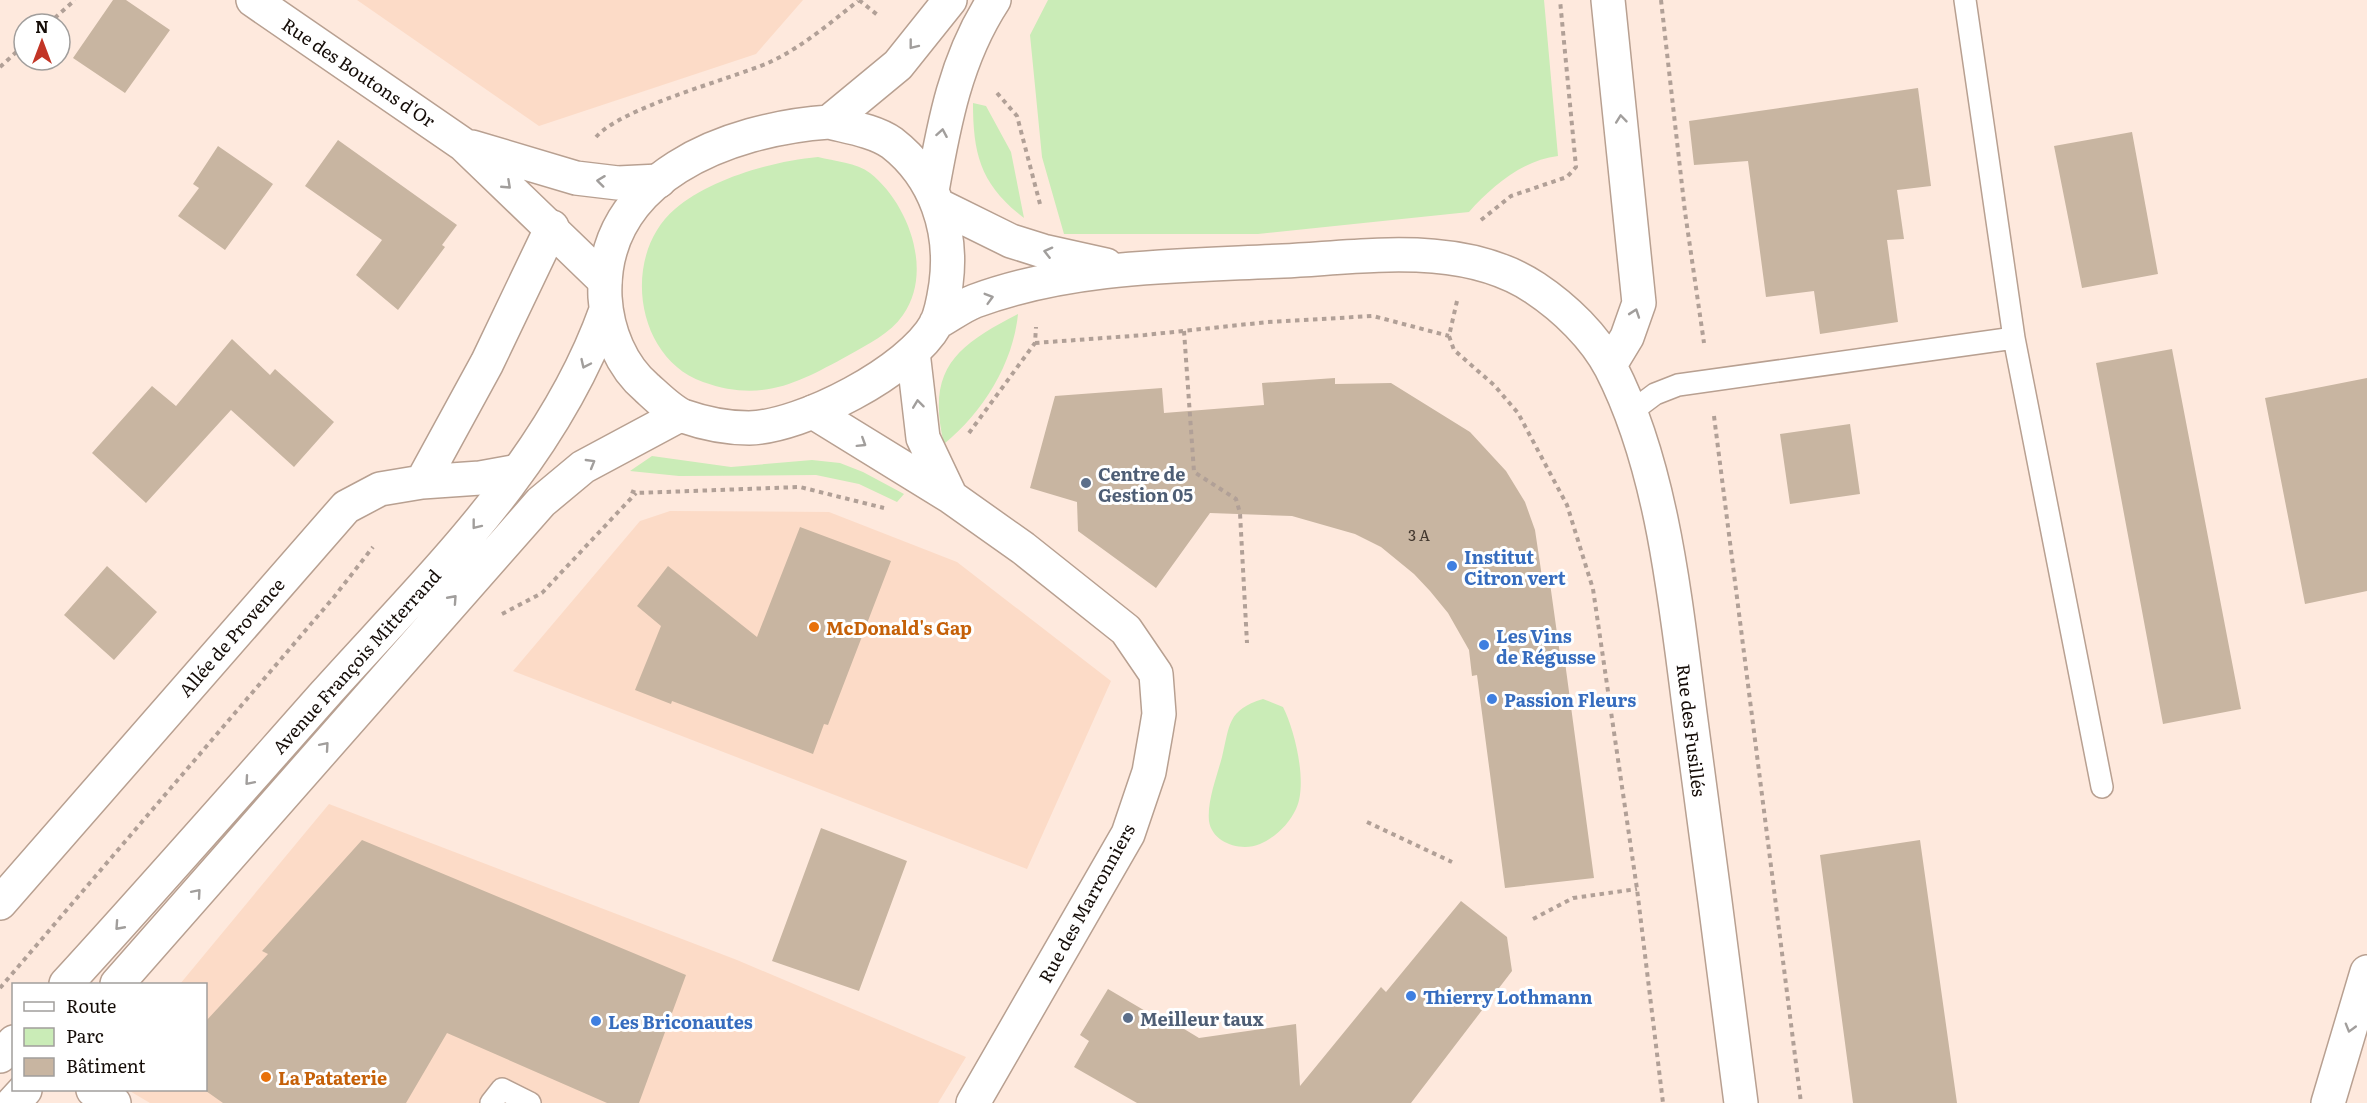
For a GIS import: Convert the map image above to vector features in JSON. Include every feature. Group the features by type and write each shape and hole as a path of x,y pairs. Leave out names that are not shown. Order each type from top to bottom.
{"main road":[{"name":"Rue des Boutons d'Or","path":"253,0 464,145 552,227 605,295"},
{"path":"829,122 898,65 950,0"},
{"path":"936,199 944,120 959,69 978,24 994,0"},
{"path":"1608,0 1639,303 1627,337 1610,365"},
{"path":"829,122 891,142 913,165 936,199 947,235 949,264 944,299 936,323 913,352 867,386 813,412 782,423 749,428 715,424 680,415 643,385 628,367 614,342 605,295 612,242 621,222 644,192 688,160 764,130 829,122"},
{"name":"Rue des Boutons d'Or","path":"464,145 576,178 618,183 659,181"},
{"path":"936,199 1011,241 1043,251 1125,269"},
{"path":"422,482 487,363 552,227"},
{"name":"Rue des Fusillés","path":"1125,269 1385,255 1466,259 1498,269 1534,287 1566,312 1610,365 1631,412 1664,536 1741,1103"},
{"path":"936,323 973,302 1041,283 1125,269"},
{"name":"Avenue François Mitterrand","path":"67,983 456,551 518,471 579,378 605,295"},
{"name":"Rue des Marronniers","path":"913,352 923,438 951,497"},
{"name":"Rue des Marronniers","path":"813,412 951,497 1023,548 1126,630 1156,674 1159,714 1149,772 1128,834 973,1103"},
{"name":"Avenue François Mitterrand","path":"118,983 541,502 583,467 680,415"},
{"name":"Allée de Provence","path":"0,903 346,507 380,489 422,482 480,478 518,471"},
{"path":"2328,1103 2367,972"},
{"path":"0,1056 12,1044"},
{"path":"13,1103 23,1091"},
{"path":"96,1091 114,1103"}],"lane":[{"path":"1965,0 2014,338 2102,787"},
{"path":"1631,412 1655,394 1678,385 2014,338"},
{"path":"491,1103 502,1089 530,1103"}],"path":[{"path":"62,12 75,0"},
{"path":"576,178 593,140 603,129 618,120 769,62 816,34 859,0"},
{"path":"1560,0 1576,166 1567,177 1511,196 1482,218 1466,259 1449,336 1454,350 1494,385 1518,413 1544,457 1567,505 1593,589 1637,889 1663,1103"},
{"path":"1661,0 1685,212 1710,382 1801,1103"},
{"path":"0,67 12,56"},
{"path":"1035,343 1268,322 1373,316 1449,336"},
{"path":"1184,331 1194,472 1236,499 1240,513 1247,643"},
{"path":"434,621 497,617 542,593 636,493"},
{"path":"0,988 334,597 375,544"},
{"path":"1367,822 1452,861"},
{"path":"1533,919 1573,898 1637,889"}],"shaded area":[{"path":"357,0 803,0 756,54 539,126"},
{"path":"670,511 829,512 957,562 1111,681 1027,869 513,671 640,521"},
{"path":"329,804 737,960 966,1057 938,1103 150,1103 130,1091 207,1091 207,983 181,983"}],"green space":[{"path":"1048,0 1544,0 1558,156 1545,158 1509,176 1469,212 1258,234 1064,234 1042,157 1030,35"},
{"path":"973,103 986,106 1011,152 1024,218 998,193 982,168 975,138"},
{"path":"818,157 865,170 884,186 896,202 912,239 916,259 916,278 912,297 903,315 892,328 871,343 813,374 779,387 744,391 724,388 703,382 680,370 662,351 650,329 643,304 642,278 647,252 658,229 675,209 689,198 724,180 762,167"},
{"path":"1018,314 1010,351 994,386 971,417 944,444 939,418 939,397 943,378 951,363 978,337"},
{"path":"652,456 731,467 812,460 840,463 863,472 904,494 897,502 859,484 816,475 679,476 630,471"},
{"path":"1263,699 1283,707 1292,729 1300,772 1299,799 1290,820 1277,834 1260,844 1236,846 1221,840 1211,829 1209,813 1211,797 1232,720 1243,708"}],"building":[{"path":"113,0 126,0 170,30 125,93 73,58"},
{"path":"1918,88 1931,186 1897,190 1904,239 1887,240 1898,322 1820,334 1814,291 1766,297 1748,161 1694,165 1689,121"},
{"path":"2132,132 2158,274 2082,288 2054,146"},
{"path":"338,140 457,225 442,245 445,247 398,310 356,275 382,240 305,186"},
{"path":"218,146 273,184 225,250 178,216 199,188 193,184"},
{"path":"232,339 270,375 275,369 334,422 294,467 231,410 146,503 92,453 152,386 176,406"},
{"path":"2172,349 2241,709 2163,724 2096,363"},
{"path":"1335,378 1335,384 1391,383 1470,432 1506,471 1525,502 1535,530 1542,577 1549,576 1561,662 1565,662 1594,878 1505,888 1477,675 1472,676 1469,650 1448,613 1430,591 1414,574 1381,547 1355,534 1292,516 1210,513 1156,588 1078,531 1077,502 1030,488 1055,396 1162,388 1164,413 1264,405 1262,383"},
{"path":"2367,378 2367,591 2305,604 2265,398"},
{"path":"1850,424 1860,494 1790,504 1780,434"},
{"name":"McDonald's Gap","path":"800,527 891,561 828,725 824,724 813,754 672,701 671,704 635,690 661,626 637,606 668,566 757,637"},
{"path":"107,566 157,612 114,660 64,615"},
{"path":"821,828 907,861 859,991 772,961"},
{"path":"362,840 686,975 639,1103 607,1103 447,1033 406,1103 223,1103 206,1091 207,1020 268,954 262,951"},
{"path":"1920,840 1957,1103 1853,1103 1820,855"},
{"path":"1461,901 1507,937 1512,971 1411,1103 1137,1103 1074,1067 1089,1041 1080,1035 1108,989 1164,1022 1166,1018 1199,1038 1296,1024 1300,1086 1381,987 1386,992"}],"place":[{"name":"Centre de Gestion 05","path":"1086,483"},
{"name":"Institut Citron vert","path":"1452,566"},
{"name":"McDonald's Gap","path":"814,627"},
{"name":"Les Vins de Régusse","path":"1484,645"},
{"name":"Passion Fleurs","path":"1492,699"},
{"name":"Thierry Lothmann","path":"1411,996"},
{"name":"Meilleur taux","path":"1128,1018"},
{"name":"Les Briconautes","path":"596,1021"},
{"name":"La Pataterie","path":"266,1077"}]}
